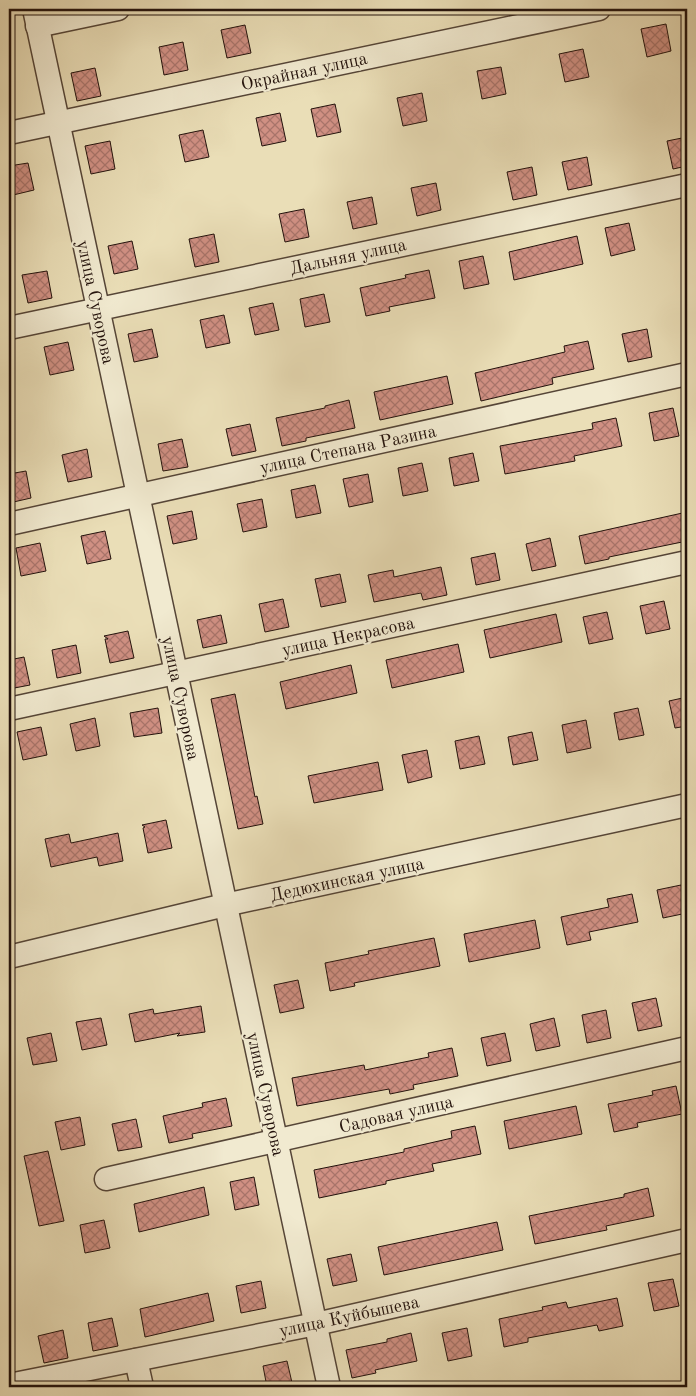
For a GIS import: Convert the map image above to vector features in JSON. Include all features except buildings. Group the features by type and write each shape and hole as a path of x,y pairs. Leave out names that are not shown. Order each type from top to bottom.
{"street":[{"path":"35,17 118,9"},
{"name":"Окрайная улица","path":"9,133 599,9"},
{"name":"улица Суворова","path":"35,17 329,1387"},
{"name":"Дальняя улица","path":"9,328 687,185"},
{"name":"улица Степана Разина","path":"9,524 687,374"},
{"name":"улица Некрасова","path":"9,709 687,562"},
{"name":"Дедюхинская улица","path":"9,957 226,905 687,805"},
{"name":"Садовая улица","path":"106,1179 687,1048"},
{"name":"улица Куйбышева","path":"9,1385 316,1324 687,1240"},
{"path":"136,1360 142,1387"}]}
